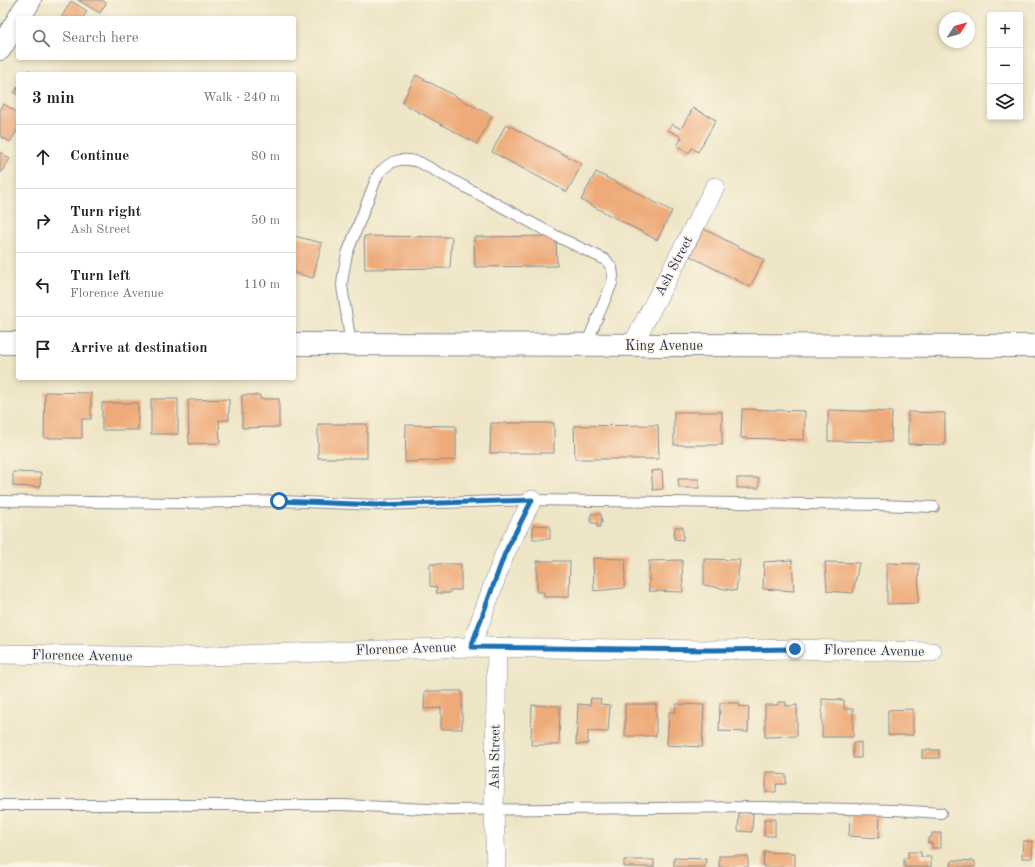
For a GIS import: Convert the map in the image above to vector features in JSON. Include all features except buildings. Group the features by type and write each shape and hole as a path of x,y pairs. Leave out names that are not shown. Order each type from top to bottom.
{"street":[{"path":"21,16 30,0"},
{"path":"0,49 16,24"},
{"name":"Ash Street","path":"632,346 716,187"},
{"path":"0,343 16,343"},
{"name":"King Avenue","path":"296,344 1035,346"},
{"path":"471,647 505,553 532,500"},
{"name":"Florence Avenue","path":"0,654 177,658 471,647 711,650 795,649 932,652"},
{"name":"Ash Street","path":"496,867 494,809 497,647"}],"lane":[{"path":"351,345 342,286 342,275 347,254 378,174 386,165 395,161 407,159 419,162 556,236 606,260 612,268 612,282 586,345"},
{"path":"0,500 184,503 279,501 379,505 532,500 934,507"},
{"path":"0,805 342,805 449,810 762,807 895,810 941,813"}],"route":[{"path":"279,501 379,505 532,500 505,553 471,647 711,650 795,649"}]}
